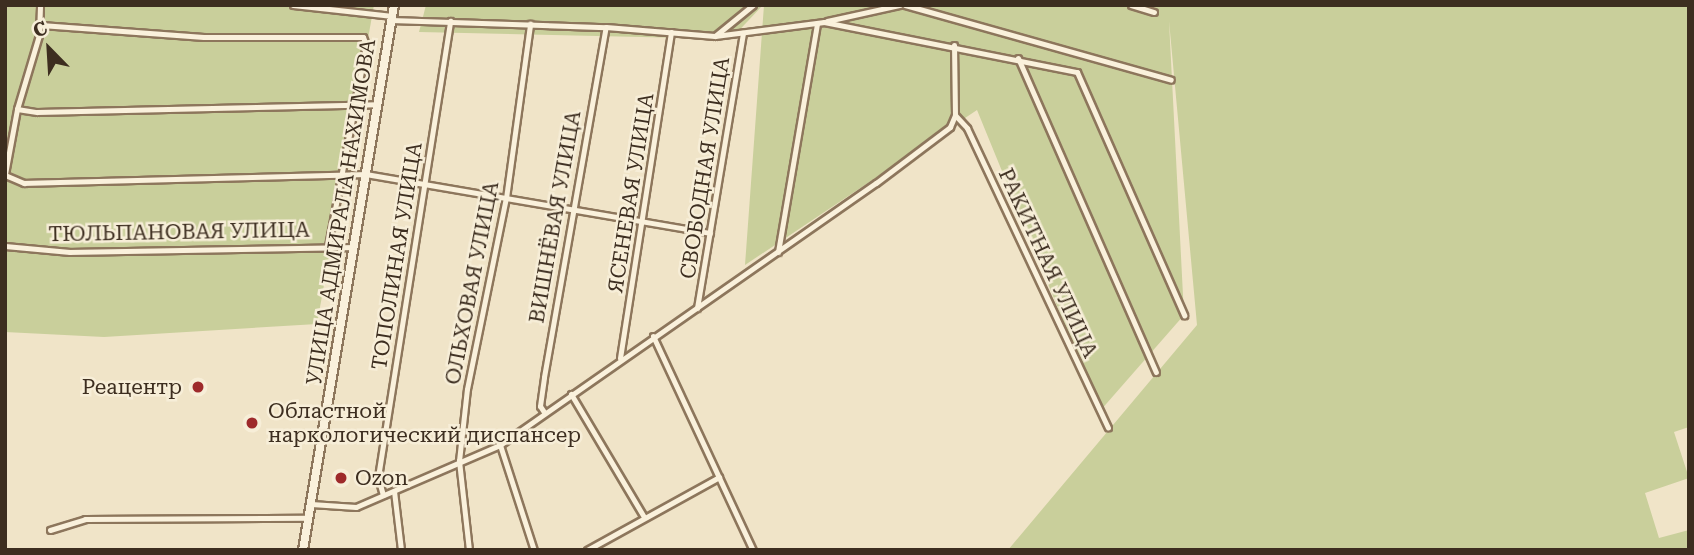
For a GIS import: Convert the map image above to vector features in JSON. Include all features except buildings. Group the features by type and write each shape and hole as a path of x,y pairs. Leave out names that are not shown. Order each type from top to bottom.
{"main road":[{"name":"УЛИЦА АДМИРАЛА НАХИМОВА","path":"303,550 394,5"}],"street":[{"path":"40,5 41,25 17,109 5,175 24,183 365,174 710,233"},
{"path":"293,5 392,18 606,27 715,36 821,22 902,5 1171,80"},
{"path":"715,36 753,5"},
{"path":"1131,5 1154,12"},
{"name":"ТОПОЛИНАЯ УЛИЦА","path":"383,495 378,477 450,22"},
{"path":"821,22 1018,58 1077,72 1184,316"},
{"path":"778,252 821,22"},
{"name":"ОЛЬХОВАЯ УЛИЦА","path":"469,550 459,461 467,389 506,198 530,23"},
{"path":"41,25 204,37 359,34 366,45 339,174 328,246"},
{"name":"ВИШНЁВАЯ УЛИЦА","path":"544,412 540,406 544,377 571,211 606,27"},
{"name":"ЯСЕНЕВАЯ УЛИЦА","path":"620,358 644,222 671,32"},
{"name":"СВОБОДНАЯ УЛИЦА","path":"697,308 743,33"},
{"path":"311,504 328,508 356,507 500,445 620,358 778,252 948,130 955,115 954,46"},
{"path":"1018,58 1156,372"},
{"path":"17,109 50,112 377,104"},
{"name":"РАКИТНАЯ УЛИЦА","path":"955,115 967,128 1108,427"},
{"name":"ТЮЛЬПАНОВАЯ УЛИЦА","path":"5,246 71,252 354,247"},
{"path":"653,336 753,550"},
{"path":"571,394 643,517"},
{"path":"500,445 534,550"},
{"path":"587,550 719,477"},
{"path":"394,491 401,550"},
{"path":"50,530 85,519 309,519"}],"green space":[{"path":"5,5 374,5 317,324 104,337 5,332"},
{"path":"426,5 762,6 731,39 419,32"},
{"path":"764,5 1689,5 1689,427 1674,432 1689,478 1645,493 1659,538 1689,530 1689,550 1008,550 1197,325 1169,21 1184,315 1100,411 977,110 745,265"}],"place":[{"name":"Реацентр","path":"198,387"},
{"name":"Областной наркологический диспансер","path":"252,423"},
{"name":"Ozon","path":"341,478"}]}
